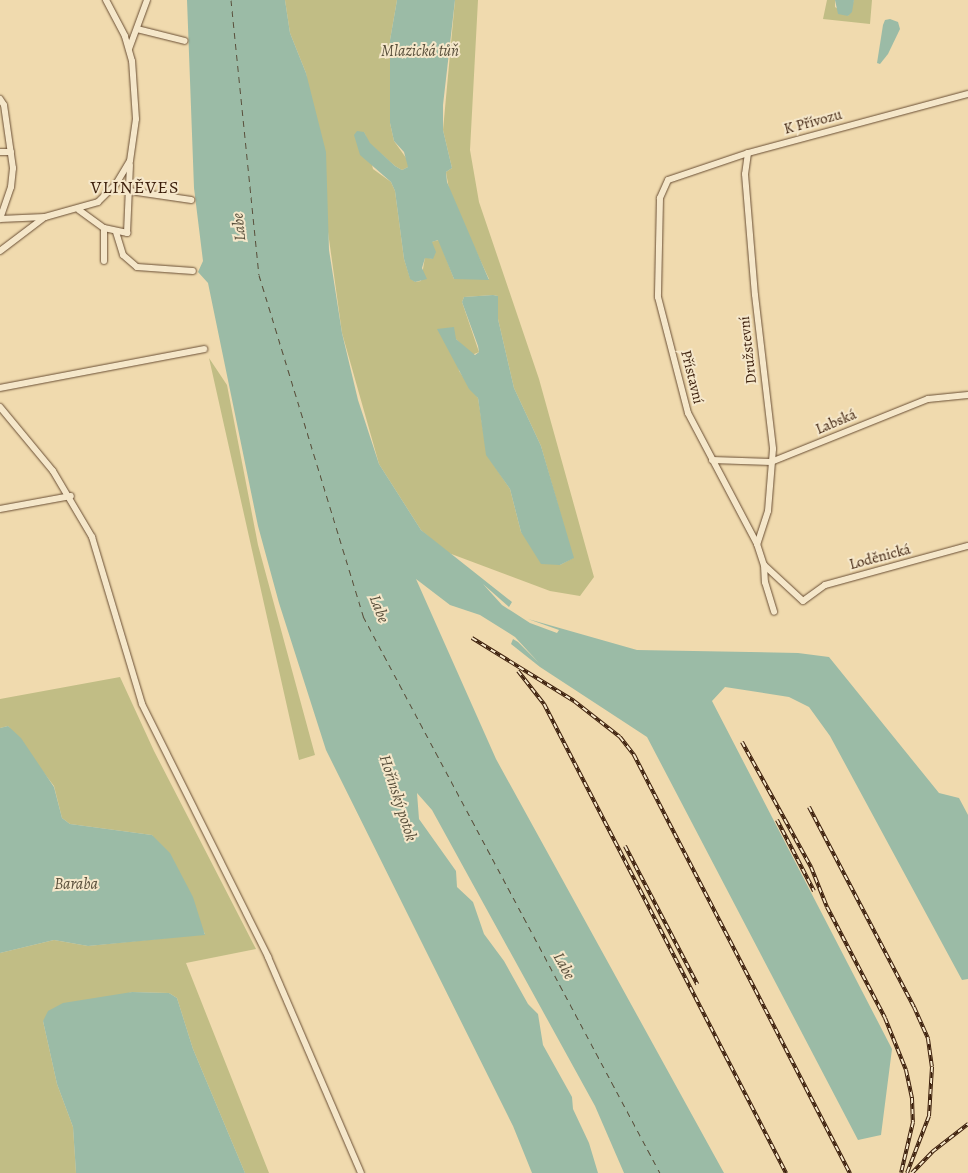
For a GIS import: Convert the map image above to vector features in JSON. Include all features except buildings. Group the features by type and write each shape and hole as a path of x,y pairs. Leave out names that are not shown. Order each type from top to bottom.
{"street":[{"path":"79,210 104,228 127,233 130,161 136,119 129,49 106,0"},
{"path":"129,49 147,0"},
{"path":"137,29 185,41"},
{"name":"K Přívozu","path":"668,180 748,153 968,94"},
{"path":"0,99 11,152 11,187 0,219 45,217 79,210 107,194 130,161"},
{"path":"0,152 11,152"},
{"name":"Družstevní","path":"748,153 745,174 772,462 768,511 757,544"},
{"name":"Přístavní","path":"668,180 660,198 658,297 688,413 757,544 764,564 765,582 774,612"},
{"path":"130,191 191,200"},
{"path":"0,250 45,217"},
{"path":"104,228 104,261"},
{"path":"116,232 124,255 137,267 193,271"},
{"path":"0,388 204,349"},
{"name":"Labská","path":"712,460 772,462 928,399 968,395"},
{"path":"0,407 71,496 96,546 142,704 268,957 361,1173"},
{"path":"0,509 71,496"},
{"name":"Loděnická","path":"803,601 825,585 968,546"},
{"name":"Přístavní","path":"764,564 803,601"}],"shaded area":[{"path":"285,0 397,0 390,40 390,123 394,141 409,162 408,167 402,170 395,166 369,143 364,132 373,169 391,182 395,191 404,259 410,278 415,282 421,281 425,257 433,259 431,242 439,240 454,279 489,279 450,195 446,172 452,168 443,130 455,0 478,0 470,150 479,202 539,379 594,577 580,596 550,591 446,552 421,530 379,464 342,333 306,73 290,33","holes":["498,296 498,319 514,388 541,446 573,558 560,565 521,532 510,489 487,455 478,398 459,371 456,339 472,355 479,352 462,302 464,297"]},
{"path":"827,0 835,0 835,7 848,16 854,0 872,0 870,24 823,19"},
{"path":"209,358 227,385 258,545 315,755 299,760"},
{"path":"120,677 154,751 256,949 186,963 269,1173 245,1173 193,1049 177,998 169,993 132,992 43,1021 57,1084 73,1127 76,1173 0,1173 0,953 54,940 88,946 205,934 152,835 70,824 62,818 54,786 8,726 0,728 0,699"}],"water":[{"path":"187,0 285,0 290,33 306,73 326,152 329,250 342,333 358,400 379,464 421,530 512,602 509,607 483,584 502,605 530,623 557,633 559,630 528,619 637,650 798,653 829,657 939,793 959,798 968,815 968,979 962,980 830,736 809,707 789,697 725,687 712,701 892,1049 881,1135 858,1140 647,737 540,667 511,644 513,639 518,642 539,663 515,637 480,615 450,605 416,579 496,759 724,1173 624,1173 595,1106 432,810 417,793 419,819 456,871 457,887 473,902 484,934 504,961 528,1004 538,1014 543,1045 572,1097 573,1109 589,1143 598,1173 532,1173 513,1126 326,750 279,603 258,526 208,283 198,272 203,261 194,188"},
{"name":"Mlazická tůň","path":"397,0 455,0 443,105 443,130 452,168 446,172 447,182 489,280 454,279 438,240 432,242 436,252 433,259 425,258 422,268 427,279 415,282 410,279 404,259 395,191 391,182 360,155 354,135 357,131 364,132 370,143 395,166 402,170 408,167 404,152 394,141 390,123 390,40"},
{"path":"835,0 854,0 852,12 848,16 838,14"},
{"path":"890,19 898,22 900,29 888,54 880,64 877,63 883,25 885,20"},
{"path":"498,296 498,319 514,388 541,446 574,558 560,565 541,564 521,532 510,489 486,455 478,398 469,389 437,329 454,327 456,339 475,355 479,352 478,346 462,302 464,297"},
{"name":"Baraba","path":"8,726 21,738 54,787 62,818 70,824 152,835 170,853 193,897 205,935 88,946 54,940 0,953 0,728"},
{"path":"132,992 169,993 177,998 193,1049 245,1173 76,1173 73,1127 57,1084 43,1021 48,1011 63,1003"}],"ferry route":[{"path":"231,0 259,275 363,616 660,1173"}],"railway":[{"path":"472,638 574,701 620,737 634,755 850,1173"},
{"path":"518,671 544,704 786,1173"},
{"path":"742,742 811,867 827,907 885,1018 906,1070 912,1098 913,1122 901,1173"},
{"path":"809,807 914,1007 928,1039 932,1067 929,1116 907,1173"},
{"path":"777,820 814,891"},
{"path":"625,846 697,984"},
{"path":"912,1173 932,1152 968,1124"}],"district":[{"name":"VLINĚVES","path":"135,187"}],"water label":[{"name":"Labe","path":"239,227"},
{"name":"Labe","path":"379,609"},
{"name":"Hořínský potok","path":"398,798"},
{"name":"Labe","path":"564,966"}]}
